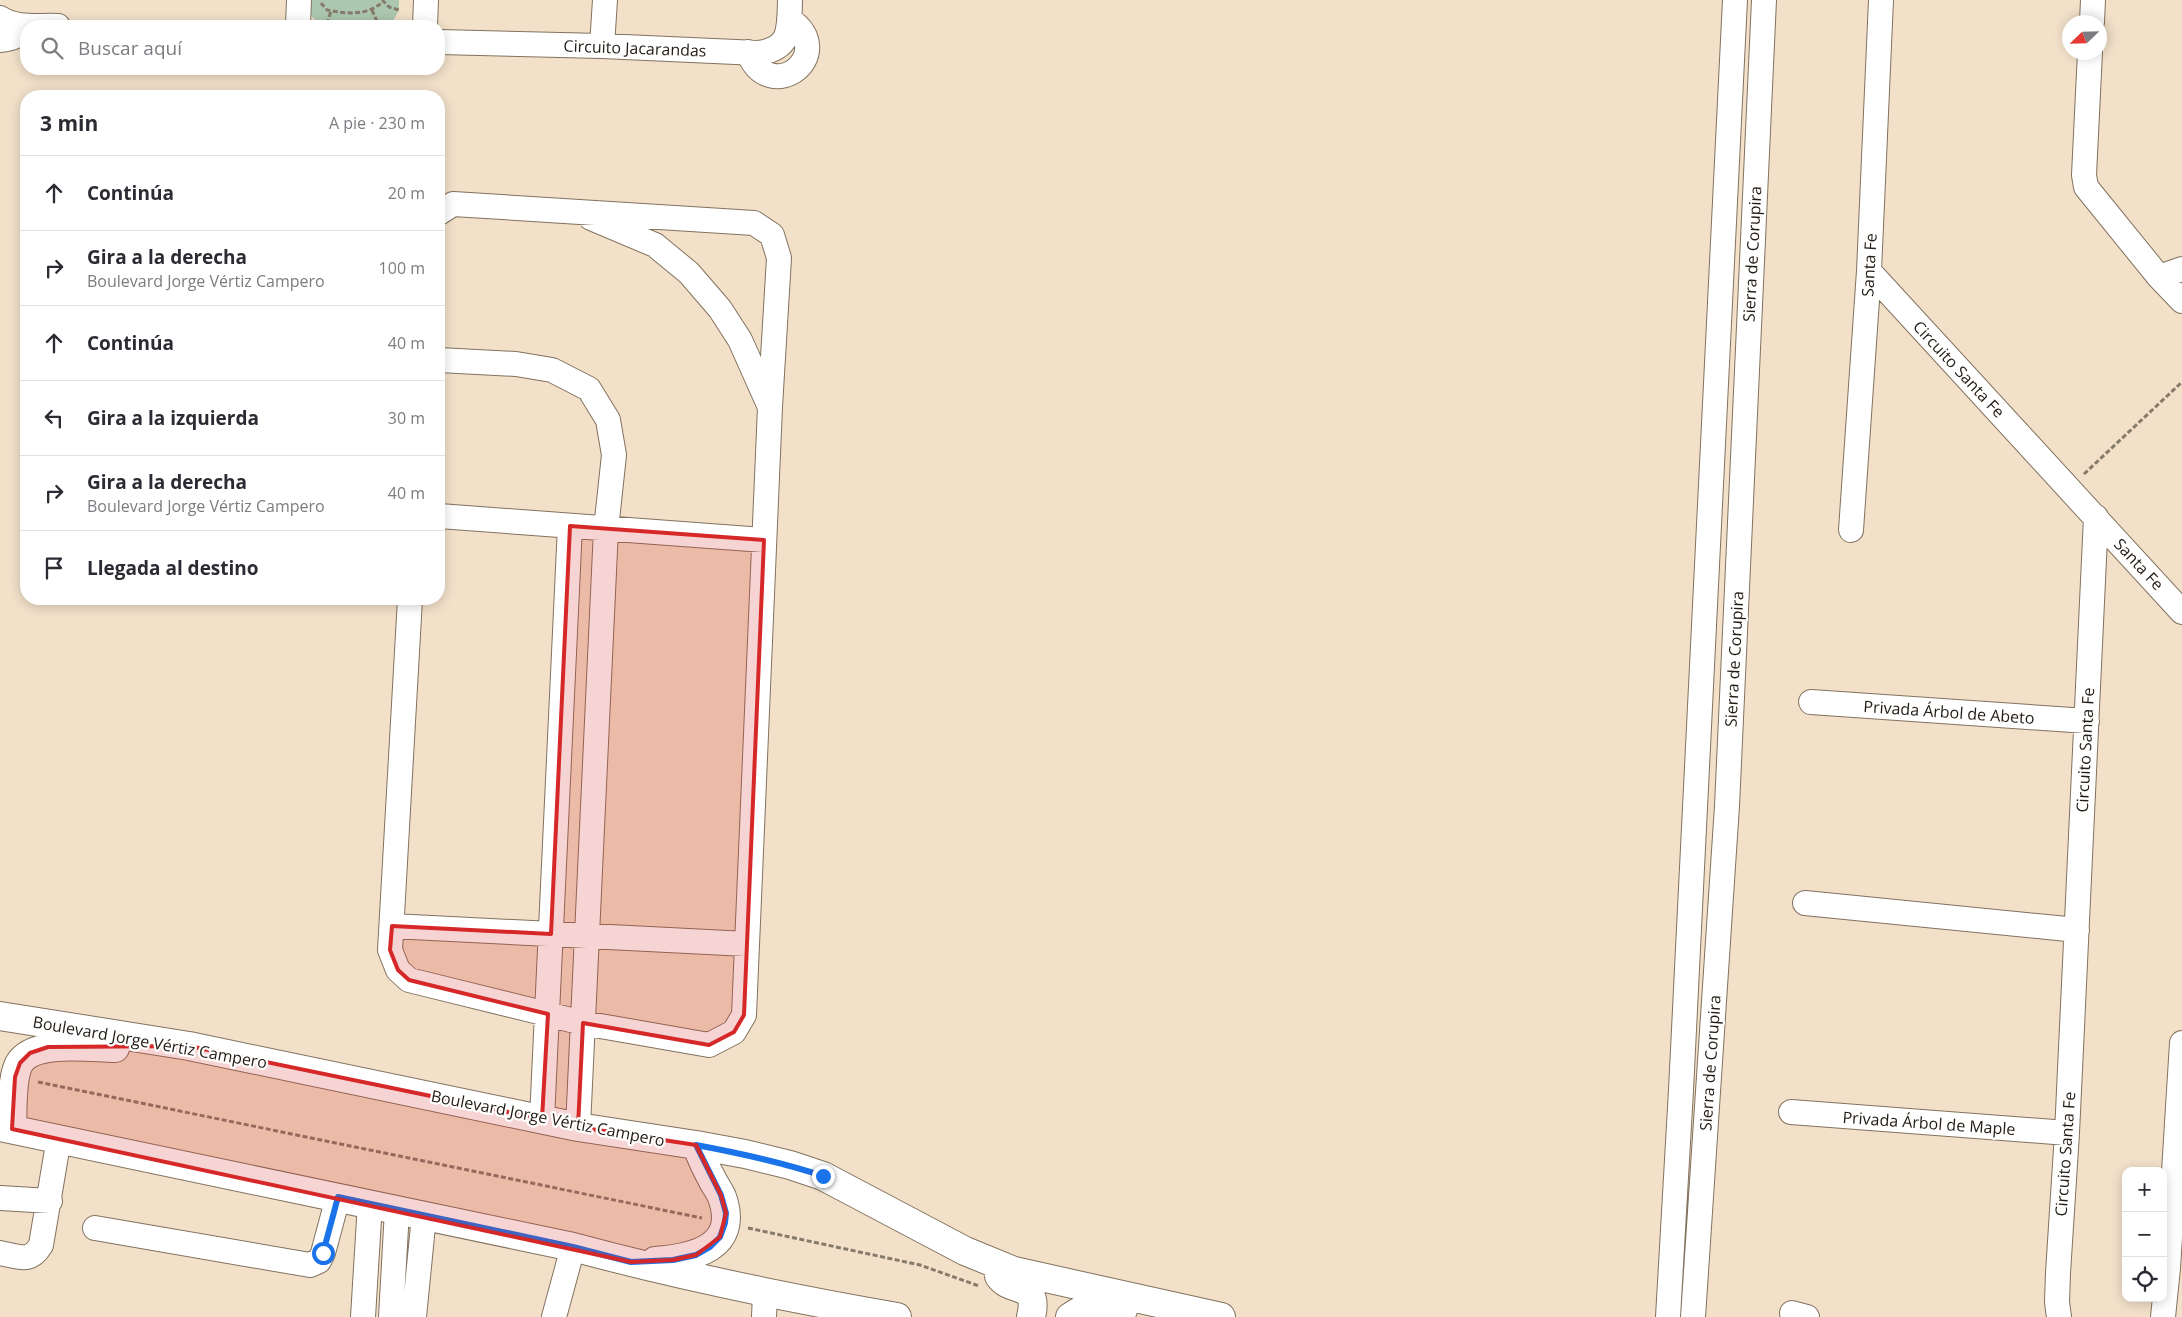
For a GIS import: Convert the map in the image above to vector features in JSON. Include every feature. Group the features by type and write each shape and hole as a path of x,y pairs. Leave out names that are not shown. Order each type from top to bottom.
{"main road":[{"name":"Boulevard Jorge Vértiz Campero","path":"0,1016 189,1046 578,1127 696,1145 772,1160 823,1176 965,1251 1014,1271 1201,1315"},
{"path":"189,1046 48,1048 30,1053 20,1063 15,1077 6,1128 573,1247 631,1262 764,1305 897,1317"},
{"path":"631,1262 673,1260 696,1255 710,1247 720,1237 726,1213 721,1195 696,1145"},
{"path":"994,1263 1003,1282 1022,1287 1028,1292 1034,1306 1031,1317"},
{"path":"1070,1317 1085,1307 1101,1305 1156,1317"}],"street":[{"path":"298,20 299,0"},
{"path":"425,20 426,0"},
{"path":"602,46 605,0"},
{"name":"Sierra de Corupira","path":"1668,1317 1735,0"},
{"name":"Sierra de Corupira","path":"1694,1317 1727,806 1764,0"},
{"name":"Santa Fe","path":"1850,530 1869,271 1881,0"},
{"path":"2092,15 2093,0"},
{"name":"Circuito Jacarandas","path":"445,42 770,52 779,47 786,39 789,30 790,10"},
{"path":"0,18 8,23 20,25"},
{"path":"0,40 10,39 20,34"},
{"path":"2090,60 2084,175 2086,187 2182,301"},
{"path":"410,605 390,950 398,970 409,980 583,1023 709,1044 734,1032 744,1015 770,407 779,258 772,235 754,223 453,204 445,210"},
{"path":"573,211 655,245 689,273 720,309 740,340 770,407"},
{"path":"2159,276 2182,269"},
{"name":"Circuito Santa Fe","path":"1869,271 2096,518 2067,1133 2058,1273 2057,1302 2059,1317"},
{"path":"445,360 516,364 552,370 589,389 608,420 614,455 606,529 578,1127"},
{"path":"445,516 764,540"},
{"name":"Santa Fe","path":"2096,518 2182,612"},
{"path":"542,1119 570,526"},
{"name":"Privada Árbol de Abeto","path":"1811,702 2087,721"},
{"path":"1805,903 2077,930"},
{"path":"392,926 747,944"},
{"path":"2163,1317 2168,1268 2182,1043"},
{"name":"Privada Árbol de Maple","path":"1791,1112 2067,1133"},
{"path":"0,1253 28,1258 36,1255 41,1245 50,1201 59,1138"},
{"path":"95,1228 310,1265 319,1261 323,1253 338,1197"},
{"path":"0,1198 50,1201"},
{"path":"363,1317 370,1203"},
{"path":"391,1317 397,1210"},
{"path":"414,1317 424,1216"},
{"path":"554,1317 573,1247"}],"path":[{"path":"320,0 327,10 331,11 357,13 372,10 382,1 389,7 398,10"},
{"path":"372,10 376,20"},
{"path":"328,20 331,11"},
{"path":"2069,488 2182,382"},
{"path":"15,1077 920,1265 981,1287"}],"highlighted area":[{"path":"570,526 764,540 744,1015 734,1032 709,1045 583,1023 578,1127 696,1145 721,1195 726,1213 720,1237 696,1255 673,1260 631,1262 12,1129 15,1077 20,1063 30,1053 48,1047 189,1046 542,1119 548,1014 409,980 398,970 390,950 392,926 551,934"}],"green space":[{"path":"309,0 399,0 399,10 394,20 316,20 310,12"}],"route":[{"path":"323,1253 338,1197 573,1247 631,1262 673,1260 696,1255 710,1247 720,1237 725,1223 726,1213 721,1195 696,1145 745,1154 790,1165 823,1176"}]}
